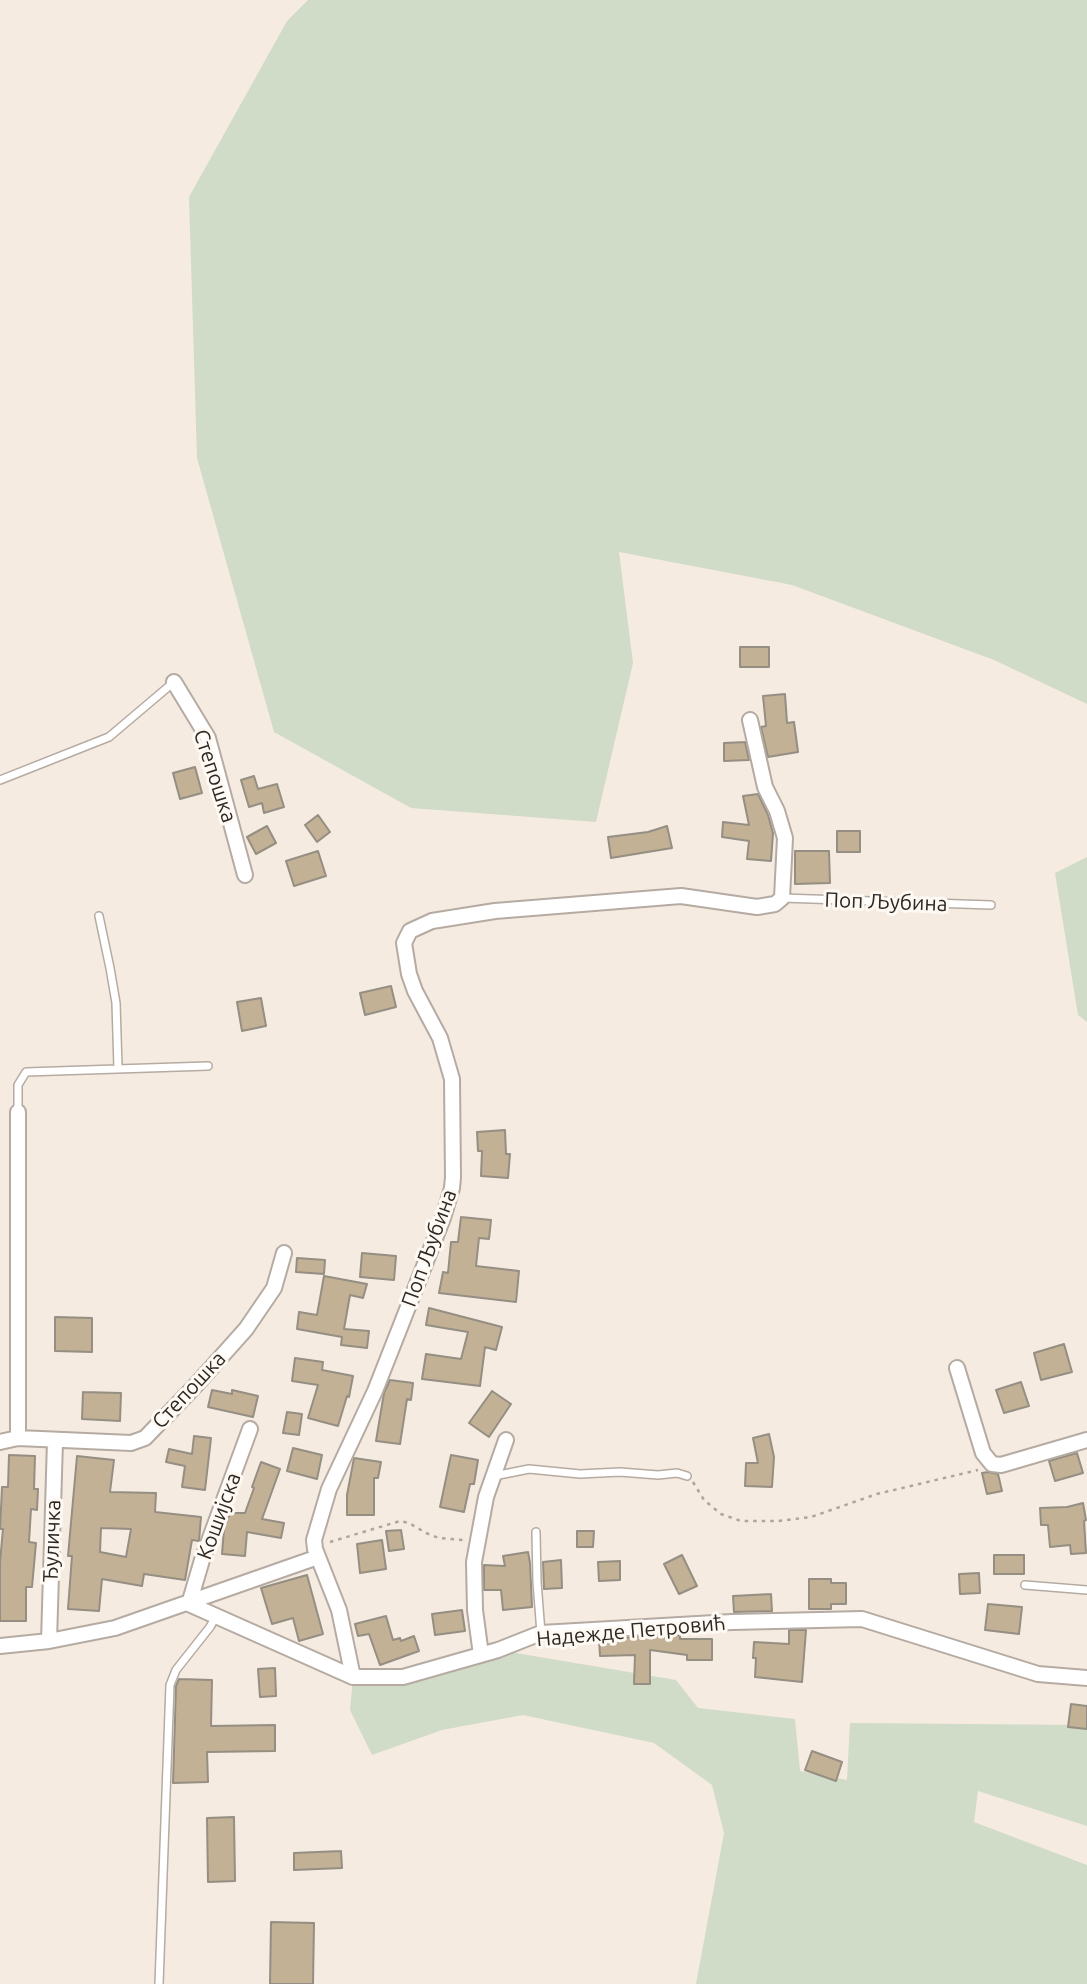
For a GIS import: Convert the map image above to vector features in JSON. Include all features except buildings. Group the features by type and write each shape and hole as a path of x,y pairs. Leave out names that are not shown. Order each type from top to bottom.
{"street":[{"name":"Степошка","path":"174,682 208,738 245,875"},
{"path":"750,720 765,787 777,811 785,838 782,898"},
{"name":"Поп Љубина","path":"316,1553 316,1532 329,1489 375,1391 443,1218 452,1188 452,1079 440,1038 409,974 404,943 410,931 432,921 555,905 681,896 757,907 775,904 782,898"},
{"path":"18,1112 18,1438"},
{"name":"Степошка","path":"0,1442 18,1438 131,1443 145,1438 246,1329 274,1287 284,1253"},
{"path":"957,1368 983,1453 989,1462 1001,1465 1087,1440"},
{"name":"Кошијска","path":"189,1604 202,1560 250,1429"},
{"path":"481,1655 474,1562 483,1507 506,1440"},
{"name":"Ђуличка","path":"49,1641 55,1441"},
{"path":"0,1646 49,1641 115,1628 189,1604 316,1553 339,1610 353,1677"},
{"name":"Надежде Петровић","path":"189,1604 353,1677 403,1677 499,1650 541,1633 732,1622 862,1619 1038,1674 1087,1678"}],"lane":[{"path":"0,780 109,737 174,682"},
{"name":"Поп Љубина","path":"782,898 991,905"},
{"path":"99,916 116,1003 118,1068"},
{"path":"18,1112 18,1085 26,1072 208,1066"},
{"path":"492,1476 529,1469 580,1474 677,1473 687,1476"},
{"path":"537,1532 541,1633"},
{"path":"1025,1586 1087,1590"},
{"path":"159,1984 171,1680 216,1616"}],"path":[{"path":"687,1476 704,1500 721,1514 741,1521 778,1521 811,1517 877,1494 968,1473 989,1462"},
{"path":"316,1553 332,1541 400,1521 439,1538 477,1539"}],"green space":[{"path":"308,0 1087,0 1087,704 994,660 792,585 619,552 633,663 596,822 411,808 274,732 197,458 189,197 287,21"},
{"path":"1087,857 1087,1022 1078,1015 1055,873"},
{"path":"498,1650 676,1680 698,1708 795,1719 800,1771 847,1780 850,1723 1087,1725 1087,1826 978,1791 974,1822 1087,1865 1087,1984 696,1984 724,1833 712,1785 654,1743 523,1715 442,1730 372,1755 350,1710 353,1677 403,1677"}]}
